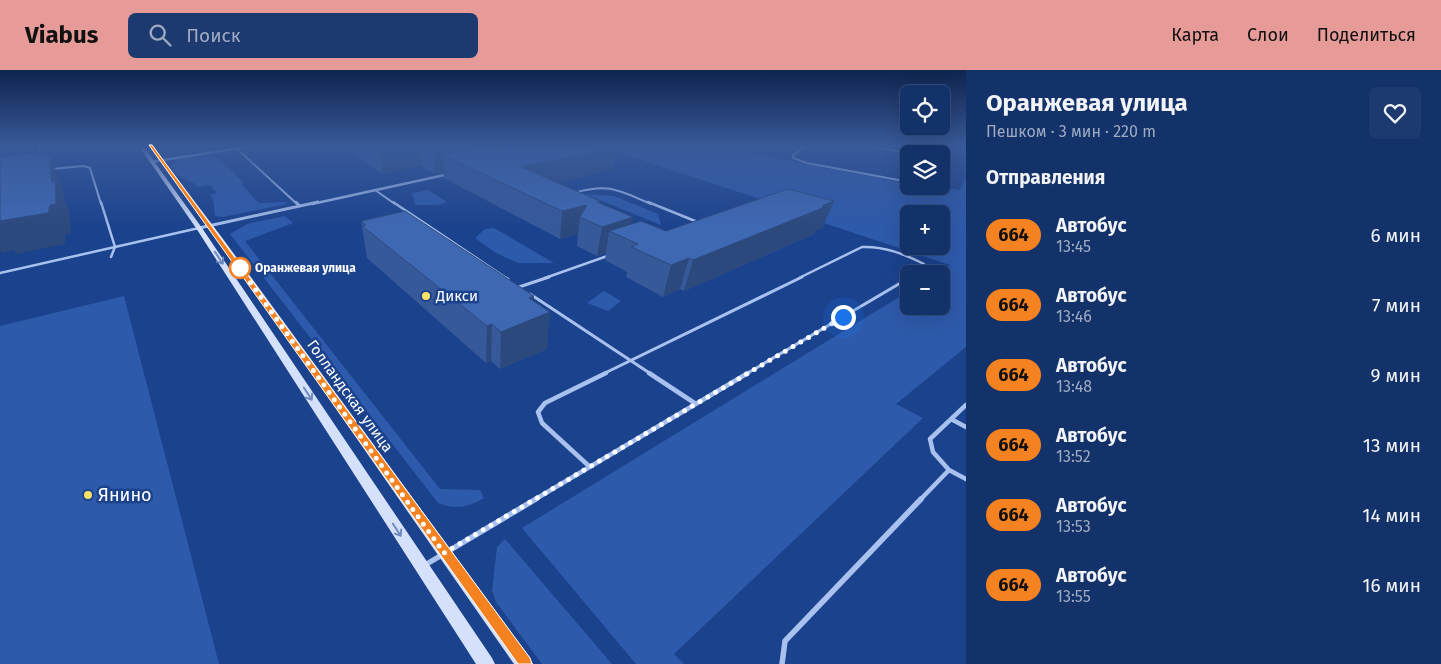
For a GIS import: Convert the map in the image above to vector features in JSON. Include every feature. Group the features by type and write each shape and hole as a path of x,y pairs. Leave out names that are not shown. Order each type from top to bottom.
{"street":[{"name":"Голландская улица","path":"165,174 524,664"},
{"path":"205,227 448,174"},
{"name":"Голландская улица","path":"205,227 486,664"}],"lane":[{"path":"92,174 115,247 112,258"},
{"path":"264,174 300,206"},
{"path":"865,174 900,180"},
{"path":"574,199 571,195 574,192 594,187 612,188 700,223"},
{"path":"375,190 696,404"},
{"path":"692,226 708,220"},
{"path":"0,273 205,227"},
{"path":"590,467 542,423 538,412 545,403 862,247 882,248 916,259 924,265"},
{"path":"519,287 611,254"},
{"path":"422,567 900,283"},
{"path":"966,405 930,439 932,452 949,470 966,479"},
{"path":"951,419 966,427"},
{"path":"782,664 785,641 949,470"}],"shaded area":[{"path":"176,174 234,174 244,183 241,184 259,203 286,202 287,204 223,217 215,216 213,199 210,195 217,193 210,185 198,187"},
{"path":"683,174 856,174 900,182 900,195 950,195 950,192 958,194 950,192 950,188 960,190 966,177 966,347 896,404 923,418 674,654 684,664 636,664 522,528 900,297 900,315 950,315 950,265 920,255 950,255 950,205 900,205 900,248 824,223 824,220"},
{"path":"428,190 447,202 439,205 415,205 412,193"},
{"path":"585,194 614,196 658,214 661,225"},
{"path":"285,216 293,223 245,241 440,489 480,490 484,498 462,507 438,503 230,234 247,224"},
{"path":"494,228 554,263 518,263 496,253 475,238 485,229"},
{"path":"604,291 621,301 608,311 587,303"},
{"name":"Янино","path":"124,296 219,664 0,664 0,326"},
{"path":"505,539 612,664 542,664 496,602 492,591 497,547"}],"building":[{"path":"0,174 51,174 52,182 55,181 56,204 50,205 48,213 0,221"},
{"path":"483,174 537,174 633,217 602,227 580,217 587,205 562,211"},
{"path":"788,189 834,201 822,206 825,207 693,260 689,258 671,265 631,247 638,244 609,231 641,221 666,231"},
{"path":"405,211 534,296 529,298 550,312 501,332 492,324 487,326 362,226 366,225 361,221"}],"bus line":[{"name":"664","path":"170,174 210,226 524,664"}],"place":[{"name":"Оранжевая улица","path":"240,268"},
{"name":"Дикси","path":"426,296"},
{"name":"Янино","path":"88,495"}],"route":[{"path":"240,268 444,553 843,317"}]}
